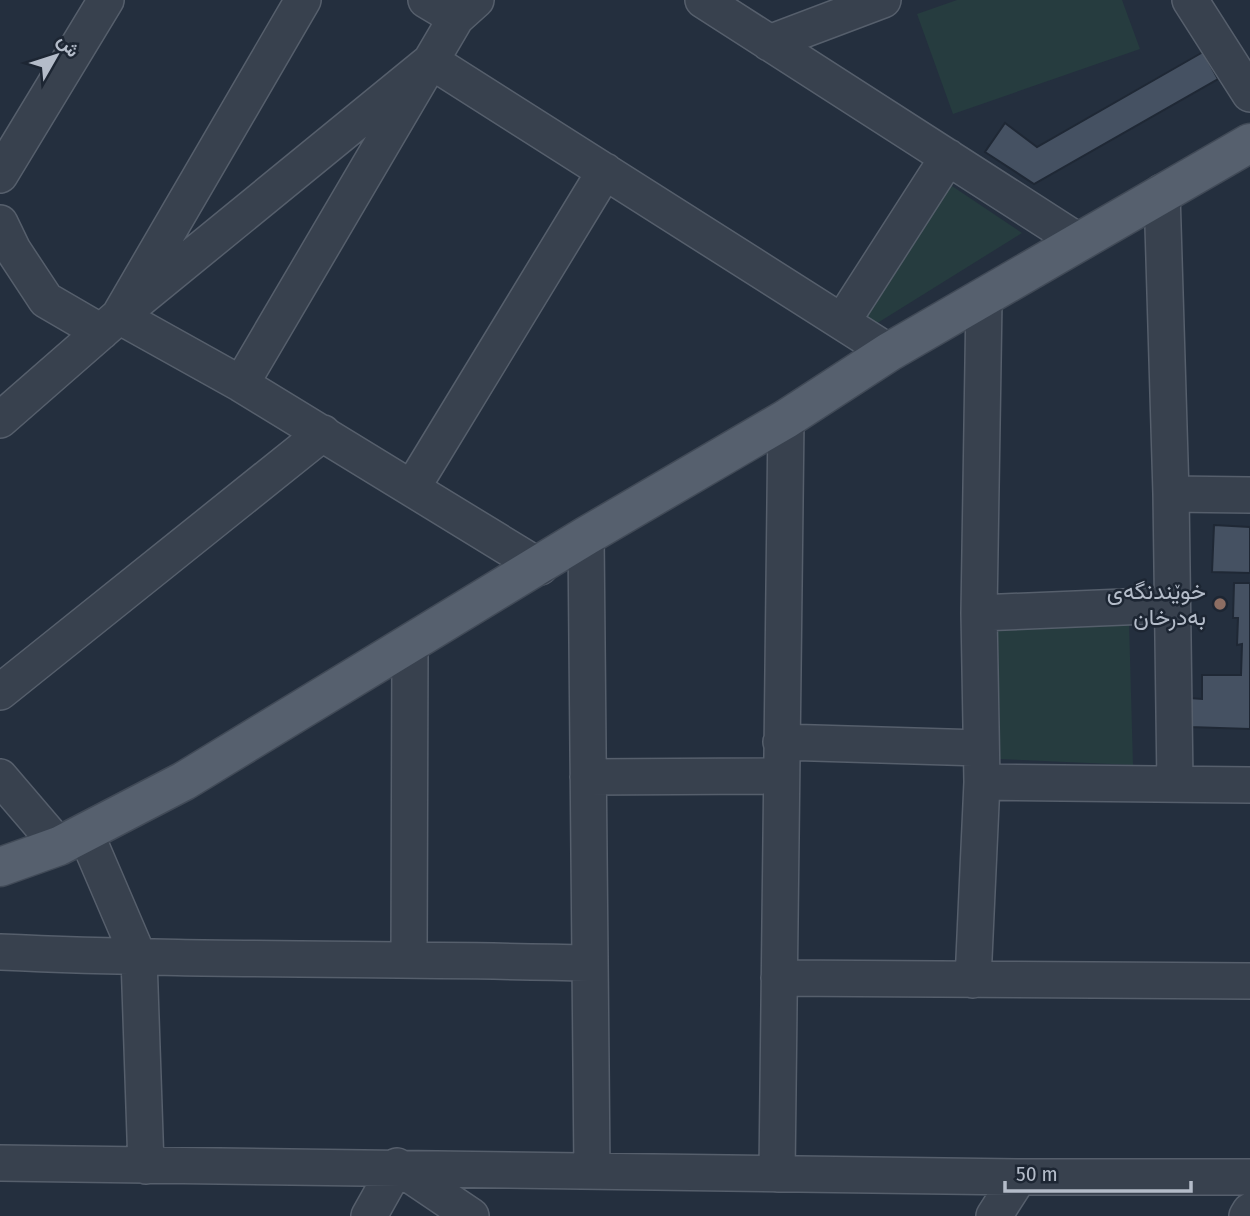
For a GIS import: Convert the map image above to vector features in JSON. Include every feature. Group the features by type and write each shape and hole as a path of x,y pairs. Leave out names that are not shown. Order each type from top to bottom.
{"main road":[{"path":"0,867 72,839 184,780 540,567 586,536 786,419 889,352 984,300 1078,240 1250,143"}],"street":[{"path":"0,174 106,0"},
{"path":"110,324 303,0"},
{"path":"241,384 431,61 466,9 426,0"},
{"path":"703,0 1078,240"},
{"path":"769,43 883,0"},
{"path":"1191,0 1250,94"},
{"path":"0,420 110,324 431,61"},
{"path":"431,61 889,352"},
{"path":"842,322 948,157"},
{"path":"412,488 605,171"},
{"path":"1162,192 1171,494 1175,784"},
{"path":"0,223 12,250 46,300 110,324 241,384 540,567"},
{"path":"973,980 982,782 979,613 984,300"},
{"path":"777,1174 786,419"},
{"path":"0,692 323,433"},
{"path":"1171,494 1250,495"},
{"path":"586,536 592,1171"},
{"path":"979,613 1171,605"},
{"path":"409,958 410,644"},
{"path":"588,777 781,759 981,748"},
{"path":"0,777 72,839 139,958 146,1166"},
{"path":"982,782 1250,785"},
{"path":"0,951 139,958 409,958 590,963"},
{"path":"779,978 1250,981"},
{"path":"0,1163 397,1166 1019,1177 1250,1177"},
{"path":"369,1216 397,1166"},
{"path":"397,1166 471,1216"},
{"path":"994,1216 1019,1177"},
{"path":"1247,1216 1250,1212"}],"green space":[{"path":"957,0 1122,0 1140,49 953,114 917,14"},
{"path":"946,182 1022,233 871,327 857,317"},
{"path":"1129,622 1133,765 1000,759 998,630"}],"building":[{"path":"1203,52 1218,79 1034,184 985,152 1005,123 1037,147"},
{"path":"1214,525 1250,527 1250,573 1212,572"},
{"path":"1234,583 1250,583 1250,729 1189,727 1189,698 1202,699 1202,675 1241,675 1242,644 1237,645 1238,618 1233,618"}],"place":[{"name":"خوێندنگەی بەدرخان","path":"1220,604"}]}
